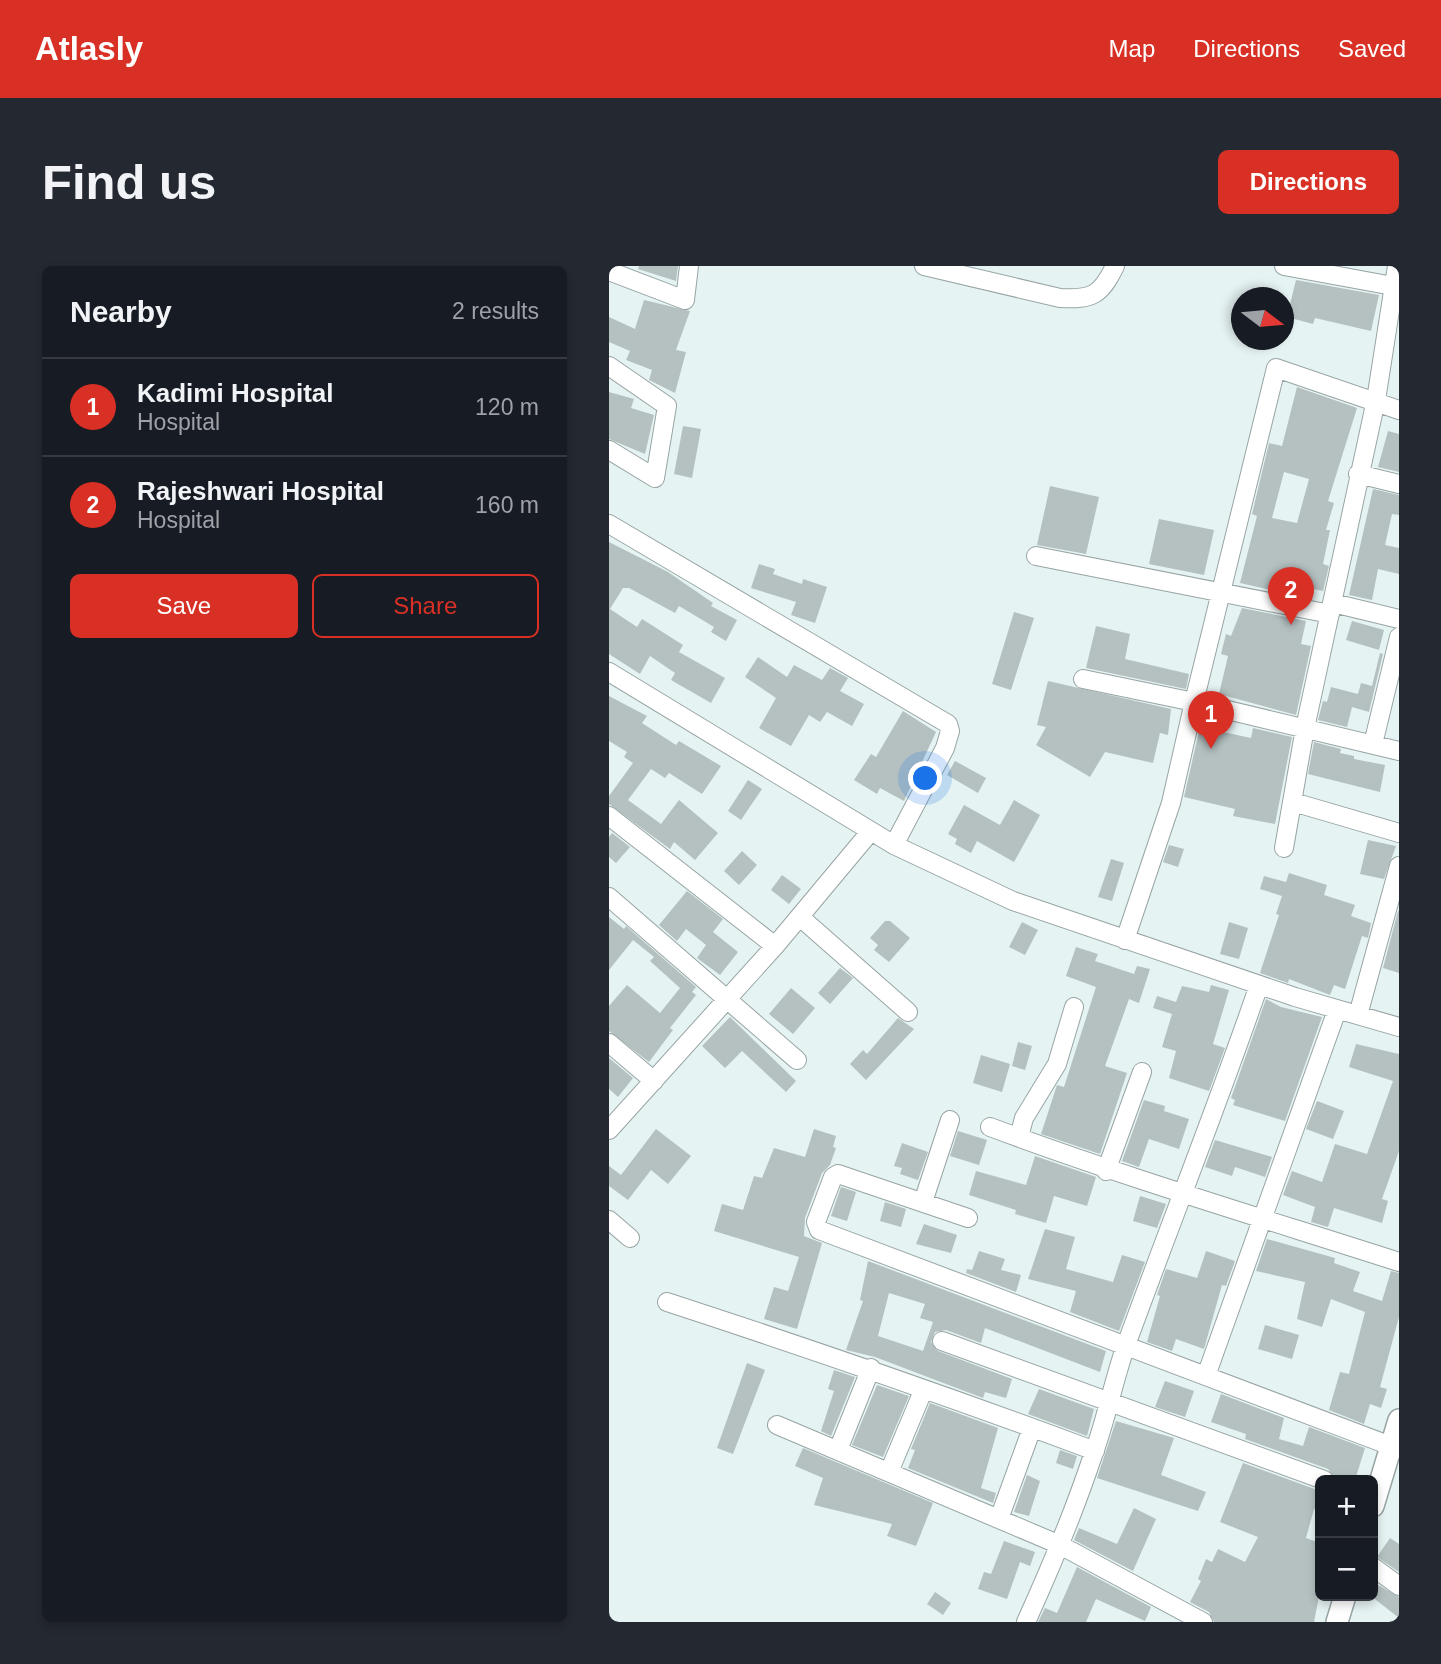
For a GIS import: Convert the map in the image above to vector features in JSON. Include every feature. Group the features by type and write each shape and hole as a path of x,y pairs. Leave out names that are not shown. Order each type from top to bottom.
{"street":[{"path":"609,271 685,300 689,266"},
{"path":"924,266 1060,298 1078,299 1090,298 1100,289 1115,266"},
{"path":"1284,266 1394,286"},
{"path":"1283,848 1305,728 1376,400 1397,266"},
{"path":"609,366 667,406 655,478 609,450"},
{"path":"1125,940 1171,803 1193,702 1276,368 1399,410"},
{"path":"1358,474 1399,484"},
{"path":"609,524 942,718 948,724 950,731 945,748 894,845"},
{"path":"1036,556 1399,619"},
{"path":"1373,744 1399,637"},
{"path":"609,673 894,845 1013,901 1084,928 1337,1010 1399,1027"},
{"path":"1083,679 1399,751"},
{"path":"1293,802 1399,833"},
{"path":"609,816 775,946"},
{"path":"609,1130 775,946 871,831"},
{"path":"1358,1015 1399,866"},
{"path":"609,897 796,1060"},
{"path":"800,917 908,1012"},
{"path":"1026,1622 1060,1545 1095,1451 1107,1400 1126,1346 1183,1191 1215,1114 1259,985"},
{"path":"1019,1138 1024,1118 1057,1064 1074,1007"},
{"path":"1206,1376 1337,1010"},
{"path":"609,1043 654,1081"},
{"path":"1107,1171 1142,1072"},
{"path":"923,1202 950,1120"},
{"path":"990,1127 1107,1171 1183,1191 1399,1262"},
{"path":"968,1218 838,1174 830,1185 816,1226 819,1230 1293,1411 1396,1446"},
{"path":"609,1220 630,1238"},
{"path":"667,1302 871,1368 923,1391 1095,1451"},
{"path":"942,1341 1315,1477"},
{"path":"838,1450 871,1368"},
{"path":"889,1472 923,1391"},
{"path":"1378,1491 1396,1446 1399,1420"},
{"path":"777,1425 1060,1545 1203,1622"},
{"path":"999,1520 1032,1428"},
{"path":"1378,1571 1399,1586"},
{"path":"1341,1620 1344,1601"}],"building":[{"path":"639,266 678,266 676,281 638,269"},
{"path":"1296,280 1379,295 1371,331 1315,318 1313,324 1294,319"},
{"path":"644,300 690,311 676,350 686,352 675,393 649,380 652,370 626,360 630,351 609,342 609,317 635,329"},
{"path":"1297,387 1357,408 1328,501 1334,503 1326,530 1330,530 1323,564 1329,566 1323,591 1282,583 1280,592 1240,583 1257,516 1252,514 1269,443 1282,446","holes":["1284,472 1309,479 1297,523 1272,518"]},
{"path":"609,392 634,399 631,408 654,415 645,454 609,439"},
{"path":"683,426 701,429 692,478 674,474"},
{"path":"1388,431 1399,434 1399,472 1378,467"},
{"path":"1050,486 1099,497 1086,554 1037,545"},
{"path":"1373,489 1399,495 1399,515 1392,514 1385,545 1399,548 1399,574 1378,569 1372,600 1349,595"},
{"path":"1159,519 1214,530 1204,575 1149,564"},
{"path":"609,542 668,572 713,603 711,606 737,620 726,641 711,632 714,627 679,606 675,613 629,588 623,588 610,609 637,627 642,619 683,645 679,652 725,678 711,703 671,680 675,673 650,656 640,674 609,654"},
{"path":"759,564 775,569 773,574 802,584 803,579 827,587 815,623 791,615 796,602 751,588"},
{"path":"1242,608 1306,621 1301,644 1311,646 1296,715 1219,694 1228,656 1221,654 1226,634 1231,636"},
{"path":"1014,612 1034,618 1011,690 992,684"},
{"path":"1352,621 1384,630 1379,650 1346,640"},
{"path":"1096,626 1130,634 1125,659 1189,674 1186,689 1086,668"},
{"path":"1380,653 1383,654 1369,712 1352,707 1347,727 1318,720 1323,701 1327,702 1331,687 1358,694 1361,683 1372,686"},
{"path":"758,657 787,677 794,665 822,680 830,668 848,678 840,691 864,704 852,726 827,712 820,722 809,715 791,746 759,728 776,698 745,677"},
{"path":"1048,681 1171,709 1168,735 1160,733 1153,763 1105,752 1090,777 1036,745 1046,727 1037,725"},
{"path":"609,696 647,716 642,723 676,745 679,741 721,766 702,794 669,773 665,778 651,769 628,800 661,824 679,800 718,833 695,860 674,842 670,849 609,804 609,796 633,763 624,757 627,752 609,741"},
{"path":"903,711 936,732 904,801 880,788 877,794 854,780 871,754 876,757"},
{"path":"1200,727 1251,738 1253,728 1292,737 1275,824 1233,816 1235,809 1184,797"},
{"path":"1314,742 1341,749 1340,753 1354,756 1354,759 1385,765 1380,792 1308,774"},
{"path":"955,761 986,778 978,793 947,775"},
{"path":"748,780 762,789 741,820 728,811"},
{"path":"1014,800 1040,815 1014,862 977,841 971,853 955,844 957,839 948,834 964,805 1000,825"},
{"path":"612,833 630,847 616,863 609,857 609,837"},
{"path":"1368,840 1396,846 1384,879 1360,874"},
{"path":"1169,845 1184,849 1178,867 1163,862"},
{"path":"742,851 757,865 739,885 724,871"},
{"path":"1111,859 1124,863 1112,901 1098,897"},
{"path":"1289,873 1327,885 1324,895 1355,905 1351,916 1371,923 1368,938 1362,936 1345,989 1334,985 1330,995 1289,979 1288,983 1260,973 1279,915 1276,914 1282,896 1260,889 1264,876 1286,882"},
{"path":"782,875 801,889 789,904 771,890"},
{"path":"687,891 723,919 713,932 738,952 720,975 697,958 706,945 686,929 677,941 659,925"},
{"path":"1399,911 1399,973 1383,968"},
{"path":"609,917 624,929 626,926 696,987 692,992 696,995 670,1028 673,1030 649,1062 609,1031 609,1006 627,985 660,1013 680,988 650,961 654,957 633,940 609,970"},
{"path":"885,921 890,921 910,938 889,962 874,950 878,945 870,938"},
{"path":"1022,922 1038,930 1025,955 1009,947"},
{"path":"1229,922 1248,928 1239,959 1220,954"},
{"path":"1076,947 1098,954 1095,961 1134,974 1137,966 1150,969 1139,1003 1129,999 1105,1066 1127,1073 1100,1154 1041,1134 1057,1085 1064,1087 1096,987 1066,976"},
{"path":"840,968 853,978 830,1004 818,993"},
{"path":"1211,985 1229,990 1213,1044 1225,1048 1209,1091 1169,1078 1176,1051 1162,1047 1172,1014 1153,1008 1157,996 1176,1002 1182,986 1209,992"},
{"path":"791,988 815,1008 793,1034 769,1014"},
{"path":"1266,999 1281,1007 1322,1017 1285,1121 1233,1105 1235,1100 1231,1098"},
{"path":"730,1017 796,1081 786,1092 742,1051 725,1068 702,1046"},
{"path":"898,1018 914,1029 866,1080 850,1064 863,1050 867,1054"},
{"path":"1018,1042 1032,1046 1025,1070 1012,1066"},
{"path":"1356,1044 1399,1054 1399,1151 1382,1199 1388,1201 1382,1223 1334,1208 1328,1227 1311,1222 1315,1207 1283,1195 1292,1171 1322,1182 1335,1144 1367,1154 1393,1081 1349,1067"},
{"path":"981,1055 1010,1064 1002,1092 973,1083"},
{"path":"609,1058 633,1078 618,1097 609,1089"},
{"path":"1144,1100 1165,1106 1164,1111 1189,1119 1179,1149 1149,1139 1139,1167 1122,1161"},
{"path":"1317,1101 1344,1111 1333,1139 1306,1129"},
{"path":"656,1129 691,1156 668,1184 651,1170 628,1200 609,1186 609,1166 621,1175"},
{"path":"814,1129 836,1136 833,1147 836,1148 830,1165 822,1173 805,1218 804,1236 822,1243 797,1329 764,1319 774,1287 788,1291 799,1257 714,1231 722,1204 743,1210 754,1176 762,1178 774,1148 805,1157"},
{"path":"958,1131 987,1140 979,1165 950,1156"},
{"path":"1215,1140 1272,1157 1265,1177 1235,1167 1232,1176 1205,1167"},
{"path":"902,1143 928,1152 918,1180 900,1174 902,1168 894,1166"},
{"path":"1035,1156 1096,1177 1087,1206 1054,1196 1046,1223 1015,1214 1016,1210 969,1195 976,1171 1026,1185"},
{"path":"841,1187 856,1192 847,1221 831,1216"},
{"path":"1140,1196 1166,1204 1157,1228 1133,1221"},
{"path":"885,1202 906,1209 901,1227 880,1221"},
{"path":"924,1224 957,1235 951,1253 916,1244"},
{"path":"1045,1229 1075,1237 1066,1269 1113,1282 1122,1255 1145,1262 1119,1331 1070,1312 1076,1291 1028,1279"},
{"path":"1267,1239 1335,1258 1334,1263 1360,1272 1353,1291 1382,1301 1391,1271 1399,1273 1399,1317 1380,1387 1387,1389 1381,1408 1370,1404 1364,1424 1329,1410 1340,1372 1349,1374 1365,1312 1331,1299 1322,1327 1297,1319 1305,1282 1256,1271"},
{"path":"979,1251 1005,1259 1001,1270 1021,1275 1016,1292 966,1273 967,1269 972,1270"},
{"path":"1206,1251 1235,1261 1226,1286 1222,1285 1204,1349 1176,1339 1172,1351 1147,1342 1160,1296 1157,1295 1166,1269 1197,1278"},
{"path":"868,1261 1106,1351 1100,1372 985,1328 981,1343 946,1330 935,1332 931,1342 938,1351 1012,1379 1006,1398 985,1392 983,1398 875,1357 846,1350 863,1301 860,1300","holes":["889,1293 925,1304 920,1318 933,1322 923,1351 878,1336"]},
{"path":"1265,1325 1299,1335 1292,1359 1258,1349"},
{"path":"747,1363 765,1370 733,1454 717,1448"},
{"path":"834,1370 855,1377 831,1436 821,1431 834,1391 828,1389"},
{"path":"1165,1381 1194,1391 1185,1417 1155,1407"},
{"path":"877,1385 909,1396 883,1457 852,1445"},
{"path":"1039,1389 1094,1409 1087,1436 1028,1414"},
{"path":"1221,1394 1284,1418 1279,1439 1303,1446 1309,1427 1365,1448 1357,1475 1332,1475 1328,1469 1245,1439 1246,1434 1211,1422"},
{"path":"930,1403 998,1428 981,1488 996,1493 993,1503 908,1468 915,1450 911,1449"},
{"path":"1116,1421 1174,1438 1161,1475 1206,1492 1198,1511 1097,1478"},
{"path":"803,1448 933,1503 916,1546 887,1536 892,1524 814,1505 823,1478 795,1466"},
{"path":"1060,1450 1077,1456 1073,1469 1056,1463"},
{"path":"1243,1463 1315,1489 1315,1509 1306,1538 1315,1541 1315,1601 1318,1601 1314,1622 1214,1622 1209,1612 1190,1602 1201,1581 1198,1579 1206,1559 1212,1562 1218,1549 1245,1562 1258,1537 1220,1522"},
{"path":"1027,1475 1040,1481 1029,1516 1014,1512"},
{"path":"1134,1508 1156,1519 1133,1571 1074,1540 1079,1528 1117,1544"},
{"path":"1390,1538 1399,1544 1399,1572 1378,1558"},
{"path":"1004,1541 1035,1552 1030,1566 1020,1562 1007,1599 978,1589 984,1572 991,1574"},
{"path":"1077,1567 1151,1607 1145,1621 1096,1599 1086,1622 1038,1622 1045,1608 1057,1613"},
{"path":"1378,1585 1399,1597 1399,1618 1377,1601"},
{"path":"935,1592 951,1603 943,1615 927,1604"}],"place":[{"name":"Rajeshwari Hospital","path":"1291,625"},
{"name":"Kadimi Hospital","path":"1211,749"}]}
